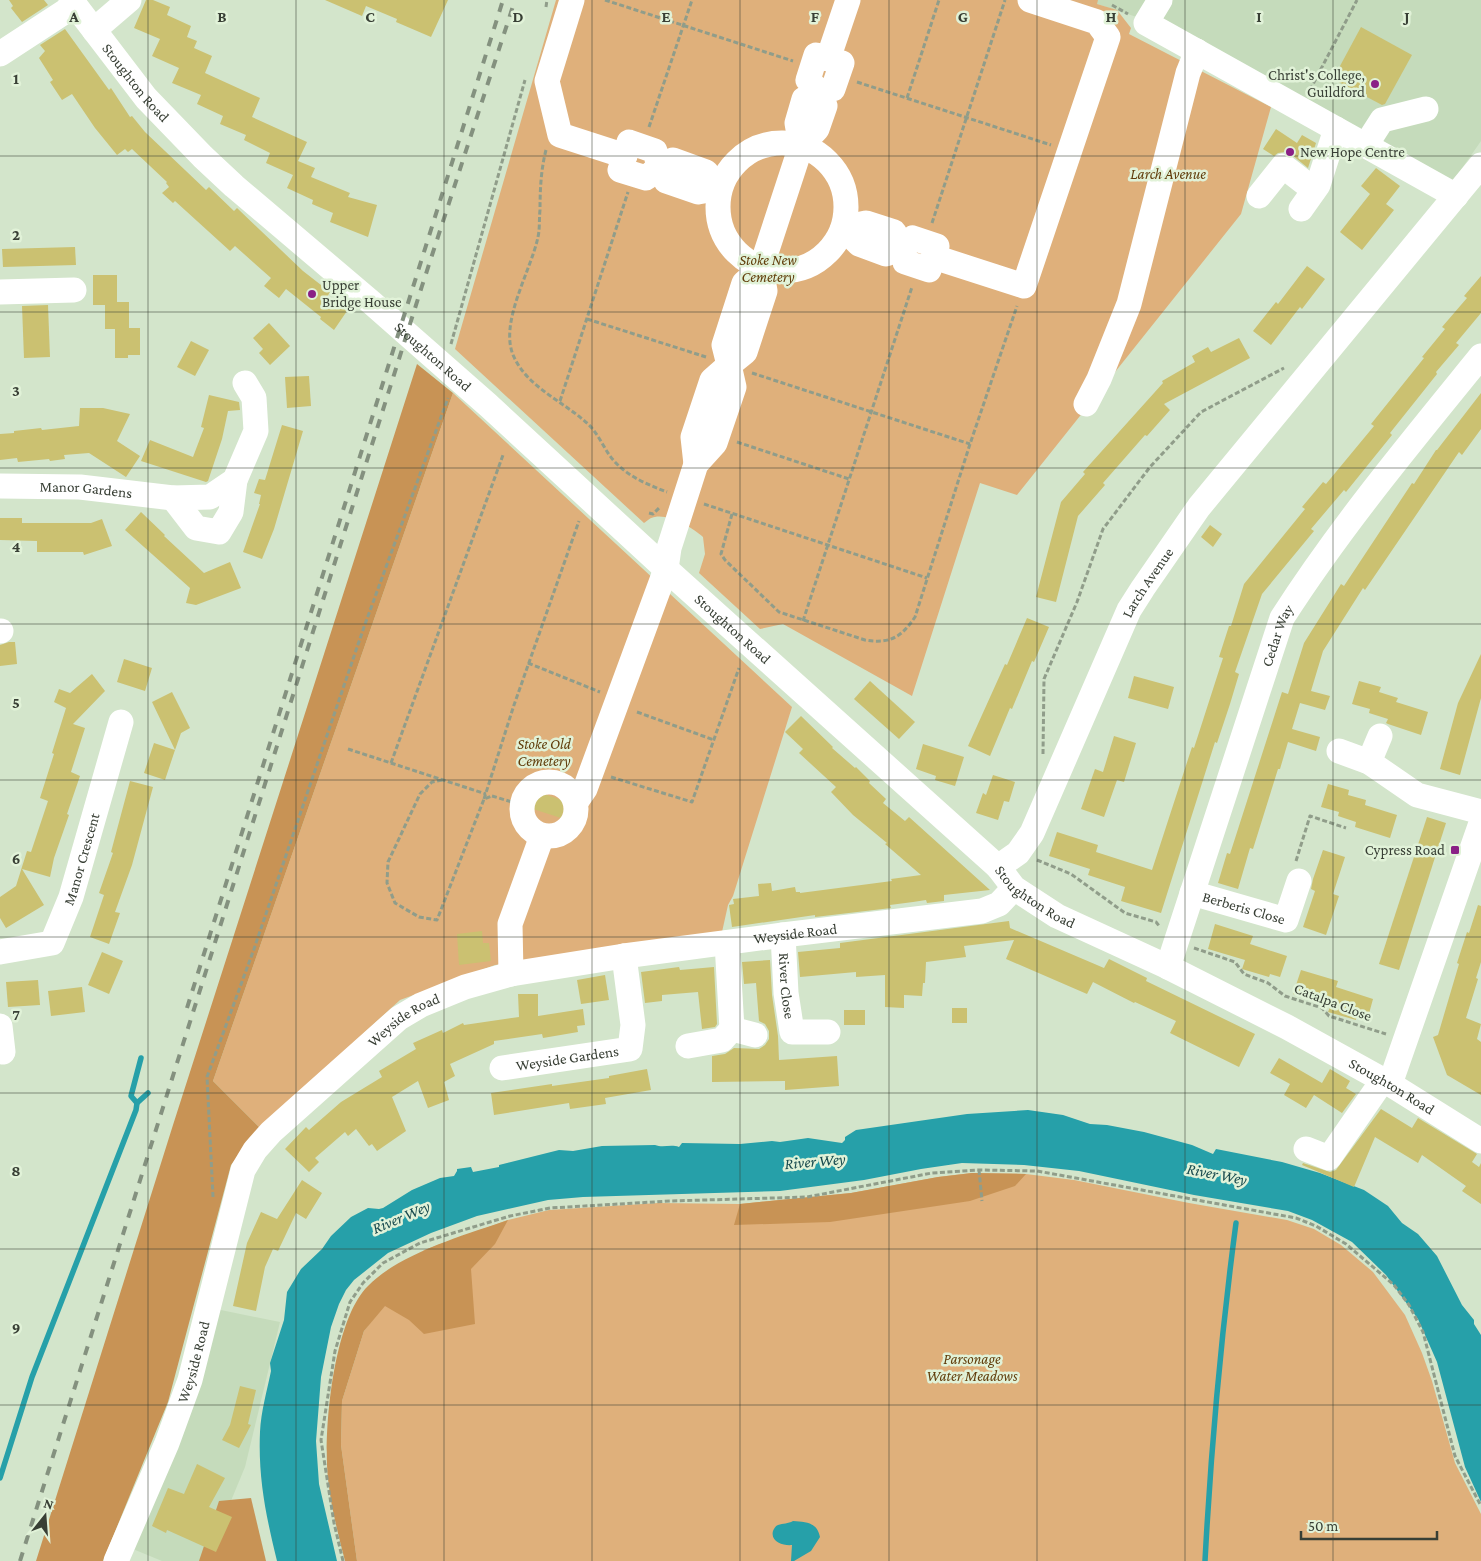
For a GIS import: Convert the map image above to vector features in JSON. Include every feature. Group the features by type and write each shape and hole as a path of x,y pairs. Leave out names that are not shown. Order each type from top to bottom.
{"street":[{"path":"94,30 129,0"},
{"path":"572,0 547,81 560,135 633,159 655,151 659,167 673,160 706,172 720,188"},
{"path":"696,464 715,443 734,387 724,345 744,283 761,268 800,146 797,123 804,100 818,91 833,89 826,67 848,0"},
{"path":"843,228 866,223 876,226 894,232 920,254 1024,286 1108,37 1097,22 1030,0"},
{"path":"1160,0 1146,24 1456,196"},
{"path":"0,54 73,3"},
{"name":"Stoughton Road","path":"73,3 146,98 197,151 249,199 456,377 666,569 998,867 1014,888 1057,916 1168,967 1287,1027 1386,1082 1481,1141"},
{"path":"1086,404 1099,379 1129,304 1188,73 1197,52"},
{"path":"1366,145 1382,120 1426,109"},
{"path":"1259,196 1283,166 1307,200 1318,184 1336,129"},
{"path":"781,143 800,146 819,155 834,169 843,187 846,208 843,228 834,244 822,257 807,266 790,271 761,268 733,250 722,231 717,210 720,188 729,170 743,156 761,146 781,143"},
{"name":"Larch Avenue","path":"998,867 1018,853 1032,833 1129,610 1199,507 1481,165"},
{"path":"0,292 74,290"},
{"name":"Cedar Way","path":"1168,967 1282,618 1376,486 1481,356"},
{"path":"576,802 585,789 591,772 628,706 666,569 669,548 696,464 693,437 712,380 729,365"},
{"path":"173,498 196,528 219,532 231,512 235,480 256,431 254,398 245,382"},
{"name":"Manor Gardens","path":"0,486 80,486 173,498 210,496 235,480"},
{"name":"Manor Crescent","path":"0,952 52,943 71,897 121,722"},
{"path":"1370,762 1380,736"},
{"path":"1339,750 1370,762 1418,795 1481,812"},
{"path":"550,781 559,783 573,794 577,812 569,829 561,834 542,836 527,826 523,818 522,806 527,792 542,782 550,781"},
{"path":"1306,1150 1329,1158 1386,1082 1405,1041 1481,823"},
{"path":"511,974 510,924 542,836"},
{"name":"Berberis Close","path":"1192,893 1286,920 1299,881"},
{"name":"Weyside Road","path":"116,1561 167,1443 190,1380 243,1170 255,1150 271,1132 399,1018 421,1005 456,991 511,974 783,934 982,911 999,904 1014,888"},
{"name":"River Close","path":"783,934 786,993 792,1032 828,1032"},
{"path":"688,1046 722,1040 744,1032 727,943"},
{"name":"Weyside Gardens","path":"502,1068 630,1049 633,1025 624,956"},
{"path":"0,1026 3,1052"}],"path":[{"path":"545,10 547,0"},
{"path":"605,0 826,67 907,98 1068,151"},
{"path":"560,401 588,319 633,159 692,0"},
{"path":"907,98 939,0"},
{"path":"803,621 920,254 1005,0"},
{"path":"1300,109 1357,0"},
{"path":"1109,4 1146,24"},
{"path":"449,351 526,76"},
{"path":"560,135 546,151 540,187 539,235 512,314 509,334 513,355 529,379 578,414 592,428 611,457 642,483 927,578"},
{"path":"732,514 721,548 721,554 724,560 778,612 865,640 877,642 899,636 908,628 915,617 970,444 1024,286"},
{"path":"588,319 970,444"},
{"path":"1043,758 1044,679 1077,602 1103,529 1150,467 1201,412 1291,364"},
{"path":"214,1199 207,1077 254,949 364,627 456,377"},
{"path":"717,436 849,479"},
{"path":"391,763 503,456"},
{"path":"442,780 432,782 420,794 388,862 386,883 395,903 419,917 437,920 484,799 528,663 579,521"},
{"path":"528,663 714,740"},
{"path":"591,772 692,802 739,668"},
{"path":"348,749 522,806"},
{"path":"484,799 492,796"},
{"path":"1299,881 1295,863 1310,816 1346,828"},
{"name":"Catalpa Close","path":"1018,853 1072,874 1125,913 1156,922 1164,932 1189,946 1234,962 1244,974 1268,983 1285,996 1322,1008 1329,1016 1405,1041"},
{"path":"979,1170 982,1201"},
{"path":"343,1561 334,1523 321,1440 335,1351 350,1302 363,1283 383,1263 420,1243 510,1216 550,1208 671,1201 807,1197 932,1173 979,1170 1037,1171 1296,1218 1316,1226 1346,1244 1394,1285 1423,1332 1455,1456 1481,1506"}],"shaded area":[{"name":"Christ's College, Guildford","path":"1085,0 1481,0 1481,141 1451,184 1164,26"},
{"path":"417,364 453,393 213,1081 260,1128 231,1165 168,1402 103,1561 36,1561 173,1125"},
{"path":"972,1173 1026,1174 1015,1186 970,1201 830,1222 734,1225 740,1204 851,1193 938,1177"},
{"path":"508,1220 495,1244 471,1269 475,1324 424,1334 409,1320 385,1306 364,1331 342,1401 341,1445 357,1561 345,1561 329,1489 327,1434 333,1378 339,1350 346,1324 356,1302 368,1286 381,1274 397,1264 434,1246"},
{"path":"216,1309 280,1322 245,1467 206,1561 162,1561 128,1547"},
{"path":"251,1498 266,1561 199,1561 219,1501"}],"green space":[{"name":"Stoke New Cemetery","path":"556,0 1098,0 1097,4 1117,10 1131,28 1129,34 1271,107 1241,214 1017,495 980,483 912,696 783,624 760,629 699,573 705,554 703,537 687,526 667,518 654,517 644,523 455,349"},
{"name":"Stoke Old Cemetery","path":"453,393 792,707 733,896 728,905 722,932 495,965 400,1000 260,1128 213,1081"},
{"name":"Parsonage Water Meadows","path":"972,1173 1026,1174 1074,1180 1287,1220 1314,1229 1341,1245 1373,1272 1405,1315 1422,1353 1432,1381 1455,1463 1481,1514 1481,1561 357,1561 341,1445 342,1401 364,1331 424,1250 508,1220 549,1210 658,1203 740,1204 851,1193 938,1177"}],"water":[{"name":"River Wey","path":"1028,1110 1063,1115 1090,1124 1107,1125 1144,1132 1192,1145 1213,1154 1216,1149 1282,1162 1320,1173 1364,1190 1388,1206 1402,1223 1418,1234 1437,1256 1462,1305 1474,1320 1474,1324 1481,1335 1481,1502 1465,1467 1437,1362 1418,1319 1386,1275 1352,1242 1312,1220 1288,1211 1194,1195 1079,1171 1024,1165 962,1163 864,1180 780,1191 583,1197 548,1200 477,1216 431,1233 388,1253 354,1280 346,1290 331,1327 321,1377 316,1441 319,1484 337,1561 277,1561 266,1513 260,1465 261,1424 271,1371 270,1363 284,1320 287,1292 301,1269 351,1217 368,1208 383,1208 412,1190 440,1178 454,1176 457,1169 471,1167 473,1172 499,1167 499,1165 559,1150 573,1151 602,1146 655,1145 679,1147 682,1143 740,1144 780,1142 808,1138 842,1143 845,1137 856,1130 967,1114"},
{"path":"793,1521 814,1526 819,1532 820,1537 811,1551 791,1561 792,1545 785,1545 776,1541 773,1531 777,1525"}],"building":[{"path":"9,0 44,0 48,5 22,22 11,8 13,6"},
{"path":"146,0 153,0 170,7 167,15 191,26 187,37 197,41 194,48 212,56 205,73 260,98 252,117 307,142 298,161 315,168 311,177 350,193 348,197 377,205 368,237 330,222 333,213 312,204 313,200 287,188 293,175 266,163 270,153 244,140 246,135 220,124 223,116 197,104 201,95 172,83 179,68 152,56 160,39 134,28"},
{"path":"325,0 448,0 431,37 396,22 397,19 366,6 362,16"},
{"path":"1361,27 1412,55 1385,104 1382,105 1333,79"},
{"path":"65,29 109,90 111,88 130,117 132,116 145,132 206,190 209,187 234,211 237,208 303,271 330,292 327,297 347,311 334,330 286,289 279,298 264,286 271,278 235,246 230,251 175,201 173,203 162,193 169,187 167,182 132,149 128,152 125,149 117,155 95,128 72,94 62,100 50,82 53,80 39,58 45,51 40,45"},
{"name":"New Hope Centre","path":"1276,129 1297,143 1302,135 1316,143 1308,168 1292,155 1285,152 1274,156 1263,149"},
{"path":"1376,168 1400,186 1386,204 1394,210 1362,250 1340,232 1370,194 1361,186"},
{"path":"75,247 76,265 3,267 2,249"},
{"path":"1307,266 1325,279 1302,309 1300,307 1271,345 1253,331 1276,302 1278,304"},
{"path":"93,275 117,275 117,302 129,302 129,328 140,328 140,355 128,355 128,358 115,358 115,329 105,329 105,305 93,305"},
{"path":"1481,276 1481,313 1456,343 1459,345 1390,433 1392,435 1346,492 1344,490 1311,529 1314,531 1262,594 1235,672 1239,674 1230,704 1217,743 1215,742 1161,913 1121,901 1125,887 1088,875 1090,869 1049,856 1057,832 1098,845 1096,852 1152,870 1223,658 1219,657 1244,584 1305,509 1302,507 1323,482 1326,484 1374,426 1371,424 1424,358 1422,357 1445,329 1442,327 1467,298 1464,296"},
{"path":"48,305 50,357 24,358 22,306"},
{"path":"269,323 290,346 270,365 259,353 263,349 253,338"},
{"path":"1239,338 1250,358 1164,404 1170,410 1147,436 1145,435 1103,483 1105,485 1078,516 1056,602 1036,597 1061,502 1085,474 1083,472 1163,383 1162,381 1195,362 1192,356 1208,347 1211,352"},
{"path":"191,341 209,350 195,376 177,367"},
{"path":"309,376 311,406 287,408 285,377"},
{"path":"1481,393 1481,429 1462,455 1459,452 1365,590 1363,588 1323,651 1311,691 1330,696 1325,710 1300,703 1292,729 1320,737 1316,751 1288,742 1253,849 1250,848 1238,889 1218,883 1227,853 1230,854 1282,692 1288,694 1304,643 1341,584 1344,586 1412,483 1414,484 1436,450"},
{"path":"209,395 239,402 240,410 228,411 222,439 208,481 206,482 141,461 150,440 193,457 204,428 201,427"},
{"path":"80,408 103,408 130,414 117,441 140,456 126,477 89,453 64,455 65,459 50,461 49,459 18,462 17,458 0,460 0,434 41,428 42,430 79,426"},
{"path":"282,425 303,431 274,529 262,559 243,552 260,504 261,495 254,493 259,479 265,480"},
{"path":"141,512 204,573 230,562 241,588 196,605 186,603 190,588 125,530"},
{"path":"0,518 22,518 22,523 91,523 102,519 112,546 84,555 83,552 37,552 37,541 0,540"},
{"path":"1210,525 1222,534 1213,547 1201,537"},
{"path":"1027,618 1049,627 1034,662 1032,661 1012,709 1010,708 990,756 968,746 1005,664 1007,665"},
{"path":"15,642 17,664 0,666 0,645"},
{"path":"1481,654 1481,698 1460,775 1440,769 1458,703"},
{"path":"124,659 152,668 145,691 117,682"},
{"path":"92,674 105,691 73,724 85,728 71,772 80,776 67,814 69,815 54,858 50,877 22,869 44,905 6,928 0,918 0,897 16,886 27,851 31,852 48,801 40,798 66,708 54,702 59,689 70,693"},
{"path":"1134,676 1174,687 1168,709 1128,698"},
{"path":"870,681 915,722 899,739 854,699"},
{"path":"1359,681 1381,687 1379,692 1398,698 1396,702 1428,712 1421,735 1388,724 1386,723 1388,719 1369,713 1370,709 1352,704"},
{"path":"172,692 190,728 181,733 175,750 152,702"},
{"path":"801,716 832,748 870,781 869,783 886,799 883,803 905,821 909,817 990,890 944,895 944,901 927,903 926,900 890,905 891,908 815,917 815,915 732,927 729,905 734,904 733,899 759,896 758,884 771,883 772,891 795,887 796,892 800,893 892,881 891,879 921,875 853,815 831,792 836,787 799,753 803,749 785,732"},
{"path":"1114,736 1136,743 1124,782 1117,780 1104,817 1081,809 1095,769 1103,772"},
{"path":"154,743 175,750 165,780 144,773"},
{"path":"923,744 964,757 955,786 935,780 936,776 916,769"},
{"path":"993,775 1015,782 1009,802 1004,801 998,820 976,813 983,793 986,795"},
{"path":"130,781 153,787 132,865 115,912 120,913 109,944 90,937 104,895 99,893 113,853 111,852"},
{"path":"1328,784 1349,790 1348,795 1366,800 1365,805 1397,815 1390,838 1355,827 1356,822 1338,816 1339,812 1321,807"},
{"path":"538,792 562,800 564,810 561,818 533,809"},
{"path":"1427,817 1446,823 1399,970 1379,964"},
{"path":"1323,850 1345,857 1333,894 1339,896 1326,935 1303,927 1315,891 1311,889"},
{"path":"1478,905 1481,906 1481,962 1476,978 1478,979 1466,1018 1481,1024 1477,1039 1481,1042 1481,1095 1447,1075 1433,1037 1438,1035 1459,964 1457,963"},
{"path":"1009,921 1010,928 1104,968 1109,959 1147,978 1146,981 1255,1034 1239,1067 1170,1033 1176,1021 1134,1003 1093,982 1087,994 1006,959 1014,940 964,946 966,957 926,962 922,996 904,995 904,1008 885,1007 885,975 856,977 856,972 800,977 798,952 840,948 840,943"},
{"path":"1215,924 1253,936 1250,944 1287,956 1280,977 1270,974 1269,977 1242,969 1245,960 1208,949"},
{"path":"482,931 483,943 489,943 491,961 459,965 457,934"},
{"path":"102,952 123,961 109,994 88,985"},
{"path":"770,960 779,1060 837,1056 839,1086 785,1090 785,1081 712,1082 712,1056 725,1054 734,1048 759,1049 769,1039 769,1031 765,1024 759,1021 756,983 744,984 742,962"},
{"path":"679,967 680,970 714,967 717,1024 715,1027 702,1029 698,992 662,995 662,1001 645,1003 641,972"},
{"path":"1301,970 1338,981 1336,987 1373,999 1367,1021 1328,1012 1330,1007 1293,994"},
{"path":"605,975 609,1000 581,1004 577,980"},
{"path":"38,980 40,1005 8,1007 6,982"},
{"path":"82,987 85,1012 51,1016 48,991"},
{"path":"518,994 538,994 538,1016 583,1009 585,1025 577,1026 578,1032 543,1038 542,1034 494,1041 494,1044 450,1064 455,1076 444,1082 449,1100 428,1108 418,1081 392,1097 406,1131 377,1151 372,1144 369,1146 356,1129 348,1136 345,1132 315,1158 319,1162 309,1172 285,1149 306,1127 309,1130 341,1102 382,1077 379,1071 416,1049 413,1043 442,1030 443,1033 463,1023 464,1025 519,1017"},
{"path":"952,1008 967,1008 967,1023 952,1023"},
{"path":"844,1010 865,1010 865,1025 844,1025"},
{"path":"1279,1058 1322,1083 1330,1069 1350,1081 1346,1088 1356,1094 1342,1113 1314,1095 1306,1108 1284,1095 1290,1084 1270,1073"},
{"path":"647,1069 651,1090 605,1098 606,1104 570,1109 569,1103 494,1115 491,1093 609,1078 609,1076"},
{"path":"1381,1109 1412,1128 1418,1118 1477,1154 1472,1162 1479,1167 1481,1163 1481,1204 1462,1191 1466,1186 1422,1155 1418,1163 1375,1137 1354,1187 1302,1165 1303,1163 1330,1172 1336,1170"},
{"path":"302,1180 322,1193 306,1219 296,1213 278,1251 273,1249 265,1267 256,1311 233,1306 247,1243 261,1212 277,1219"},
{"path":"240,1386 256,1390 248,1424 251,1425 239,1448 222,1440 230,1425"},
{"path":"197,1464 225,1478 209,1507 232,1517 216,1552 167,1530 166,1533 152,1526 168,1488 184,1494"}],"waterway":[{"path":"137,1103 131,1096 141,1058"},
{"path":"0,1478 32,1377 136,1110 137,1103 148,1093"},
{"path":"1205,1561 1217,1392 1236,1223"}],"railway":[{"path":"187,1008 503,0"},
{"path":"20,1561 422,286 515,0"}],"place":[{"name":"Christ's College, Guildford","path":"1375,84"},
{"name":"New Hope Centre","path":"1290,152"},
{"name":"Upper Bridge House","path":"312,294"},
{"name":"Cypress Road","path":"1455,850"}]}
